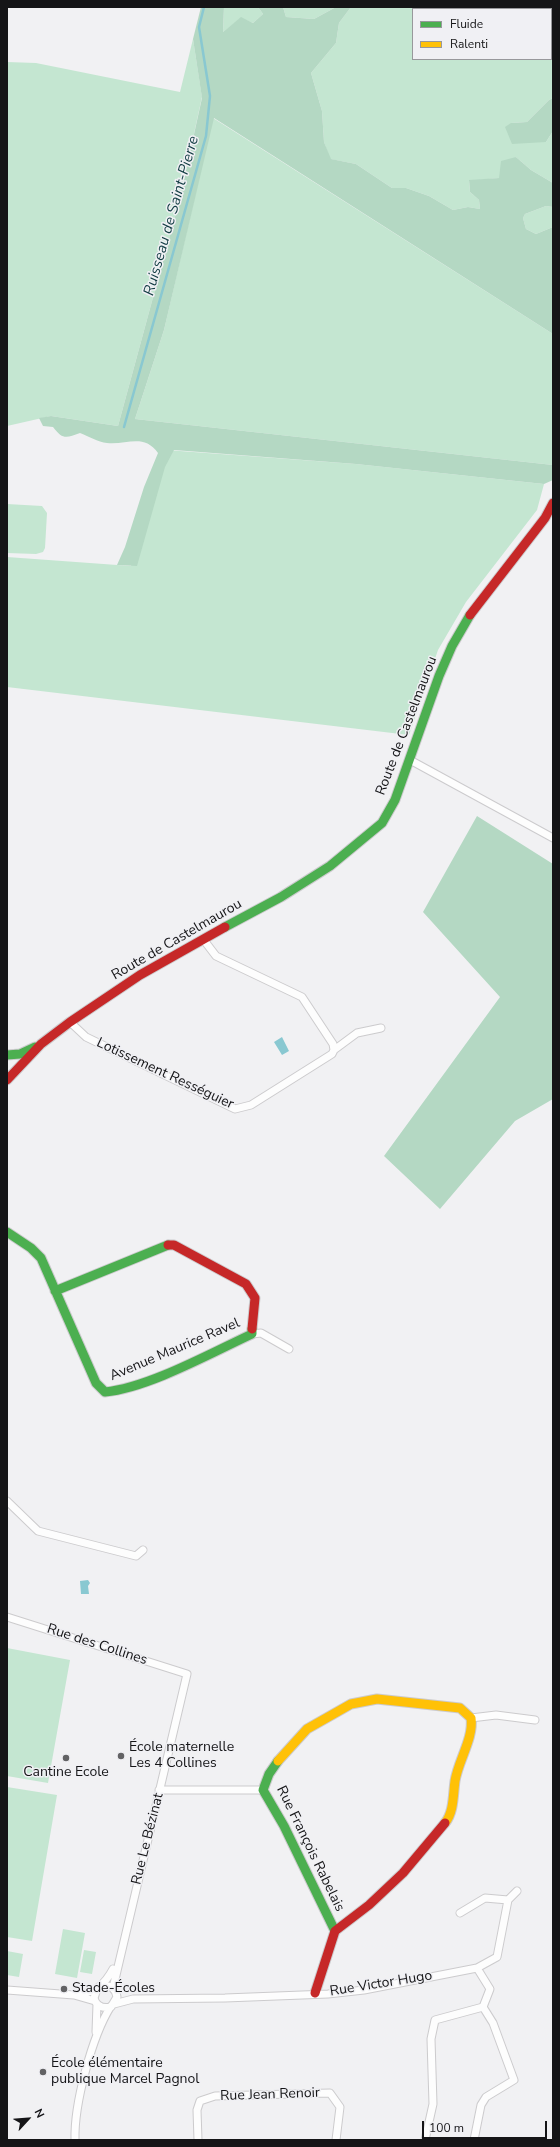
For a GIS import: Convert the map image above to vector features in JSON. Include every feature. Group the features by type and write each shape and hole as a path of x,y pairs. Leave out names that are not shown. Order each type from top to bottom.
{"street":[{"name":"Route de Castelmaurou","path":"7,1080 41,1044 70,1022 140,975 281,897 330,866 382,823 395,800 439,676 467,620 545,518 553,503"},
{"path":"410,760 553,838"},
{"path":"203,939 216,956 302,997 333,1044 334,1050"},
{"name":"Lotissement Rességuier","path":"70,1022 86,1037 235,1109 251,1105 328,1058 334,1050 357,1033 381,1028"},
{"name":"Route de Castelmaurou","path":"7,1055 20,1054 41,1044"},
{"path":"7,1058 14,1072"},
{"name":"Avenue Maurice Ravel","path":"7,1232 37,1252 96,1383 105,1392 117,1392 155,1377 252,1334 255,1298 246,1284 174,1245 165,1245 55,1291"},
{"path":"252,1334 261,1332 289,1349"},
{"path":"7,1501 38,1531 136,1556 143,1550"},
{"name":"Rue des Collines","path":"7,1617 187,1674"},
{"name":"Rue Le Bézinat","path":"114,1989 119,1957 187,1674"},
{"name":"Rue François Rabelais","path":"316,1993 335,1931 369,1905 402,1873 446,1821 452,1807 455,1780 461,1757 472,1726 472,1718 460,1708 377,1699 351,1704 324,1718 307,1730 279,1759 269,1774 263,1790 284,1826 335,1931"},
{"path":"472,1718 496,1715 535,1720"},
{"path":"159,1790 263,1790"},
{"path":"460,1913 485,1898 508,1900 517,1891"},
{"name":"Rue Victor Hugo","path":"112,2005 125,2000 143,1999 225,1998 316,1993 328,1994 364,1990 477,1968 497,1956 508,1900"},
{"name":"Rue Le Bézinat","path":"99,1987 108,1979 119,1957"},
{"path":"477,1968 490,1989 483,2007"},
{"path":"96,2036 96,2003 94,1994 99,1987"},
{"path":"7,1990 74,1995 89,1993 99,1987 114,1989 117,1998 96,2036 77,2110 75,2140"},
{"name":"Rue Victor Hugo","path":"114,1989 125,1995 143,1999"},
{"path":"74,1995 96,2003 103,2008 112,2005"},
{"path":"425,2140 432,2104 431,2040 435,2020 483,2007"},
{"path":"474,2140 481,2106 486,2097 514,2080 493,2023 483,2007"},
{"name":"Rue Jean Renoir","path":"198,2140 197,2110 200,2101 215,2096 330,2093 340,2107 336,2140"}],"green space":[{"path":"201,7 224,7 223,32 241,17 253,23 263,14 258,7 283,7 286,17 314,19 336,7 351,7 339,23 336,43 311,73 322,111 324,142 331,159 356,164 392,188 406,188 429,196 453,210 468,207 480,209 479,200 470,192 469,180 499,178 501,161 516,157 531,170 553,183 553,207 546,206 525,214 523,218 526,229 536,234 553,227 553,334 214,118 164,330 135,419 553,465 553,480 544,484 356,464 174,450 165,467 137,566 117,565 125,547 144,487 158,453 147,443 135,441 107,443 80,433 65,437 59,434 53,427 43,426 39,418 51,416 118,426 179,202 202,98 193,39"},
{"path":"224,7 258,7 263,14 253,23 241,18 223,32"},
{"path":"283,7 336,7 314,19 286,17"},
{"path":"351,7 553,7 553,98 549,100 527,122 511,123 546,142 553,131 553,183 531,170 516,157 499,178 469,181 470,192 479,200 480,209 468,207 453,210 429,196 406,188 392,188 356,164 330,159 324,142 322,111 311,73 336,43 339,23"},
{"path":"193,39 202,97 179,202 118,426 51,416 7,426 7,62 36,63 180,92"},
{"path":"553,98 553,131 546,142 512,144 505,127 511,123 527,122 549,100"},
{"path":"213,118 553,334 553,465 135,419 164,330"},
{"path":"546,206 553,207 553,227 536,234 526,229 523,218 525,214"},
{"path":"166,450 356,464 544,484 537,510 466,602 438,650 409,735 7,687 7,557 131,566"},
{"path":"7,504 42,506 47,513 45,548 43,552 36,554 7,553"},
{"path":"477,816 553,864 553,1099 515,1121 440,1209 384,1156 500,997 423,912"},
{"path":"7,1648 70,1660 48,1783 7,1776"},
{"path":"7,1787 57,1795 32,1941 7,1937"},
{"path":"63,1929 85,1933 77,1978 55,1974"},
{"path":"84,1950 96,1952 92,1974 80,1972"},
{"path":"7,1951 23,1954 19,1977 7,1975"}],"water":[{"path":"282,1037 289,1051 282,1055 274,1042"},
{"path":"88,1580 90,1583 88,1586 89,1594 81,1594 80,1581"}],"waterway":[{"name":"Ruisseau de Saint-Pierre","path":"124,427 206,136 210,96 199,27 204,7"}],"traffic: fast":[{"path":"225,927 281,897 330,866 382,823 395,800 439,676 452,646 470,615"},
{"path":"7,1055 20,1054 35,1047"},
{"path":"7,1232 31,1248 41,1258 96,1383 105,1392 140,1384 179,1369 252,1334 252,1329"},
{"path":"55,1291 168,1245"},
{"path":"278,1761 269,1774 263,1790 284,1826 335,1931"}],"traffic: slow":[{"path":"278,1761 307,1729 351,1704 377,1699 460,1708 471,1718 471,1726 468,1741 455,1781 452,1809 445,1823"}],"traffic: jam":[{"path":"470,615 545,518 553,503"},
{"path":"7,1080 41,1044 70,1022 140,975 225,927"},
{"path":"168,1245 174,1245 246,1284 255,1298 252,1329"},
{"path":"315,1993 335,1931 369,1905 403,1873 445,1823"}],"place":[{"name":"École maternelle Les 4 Collines","path":"121,1756"},
{"name":"Cantine Ecole","path":"66,1758"},
{"name":"Stade-Écoles","path":"64,1989"},
{"name":"École élémentaire publique Marcel Pagnol","path":"43,2072"}]}
